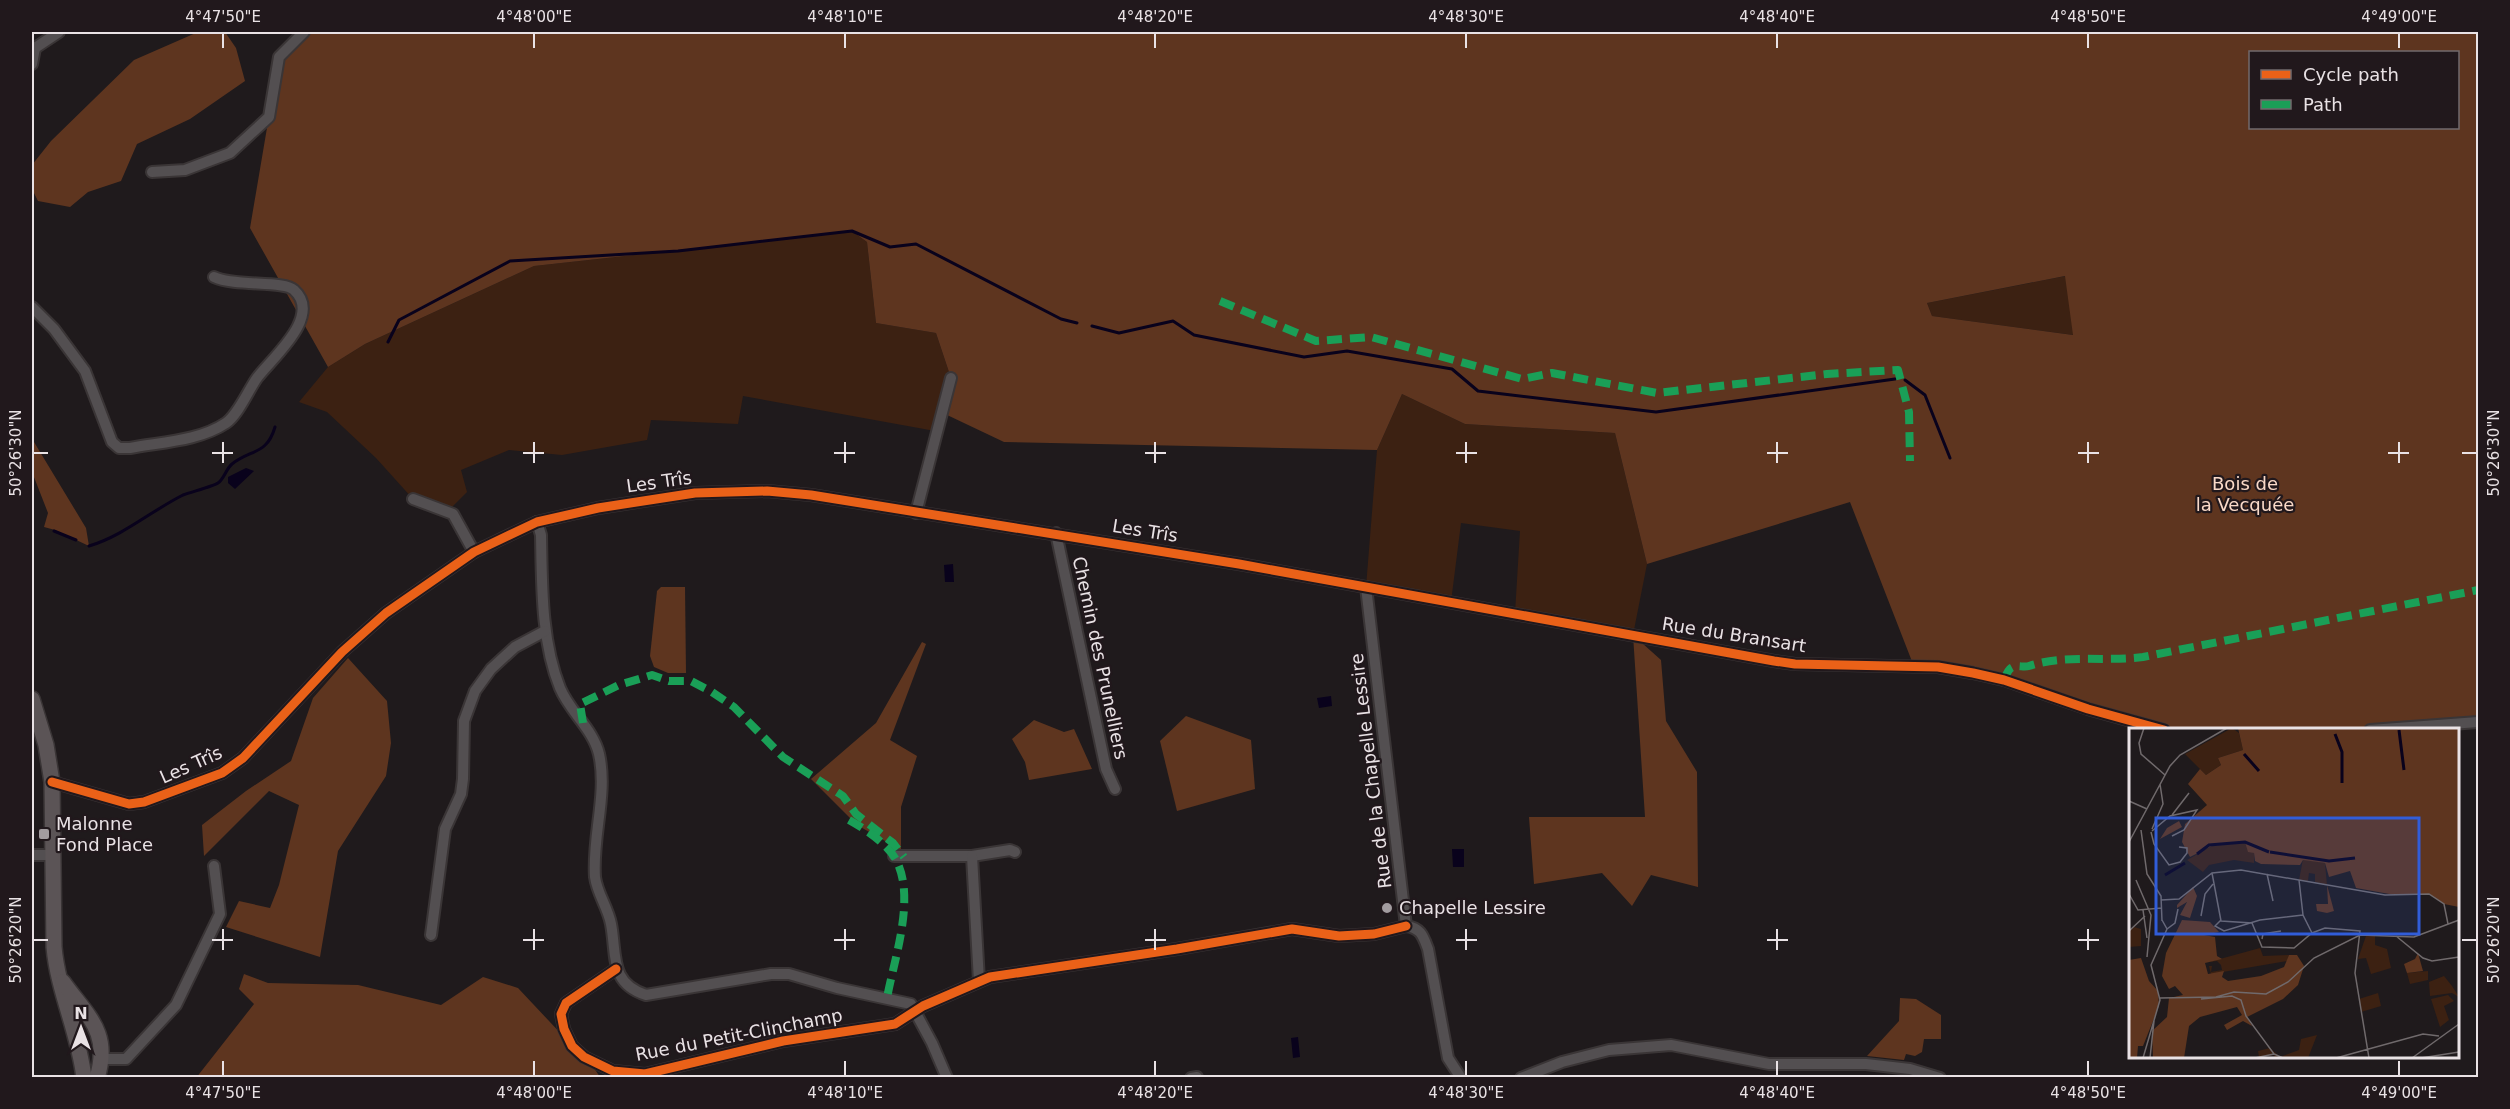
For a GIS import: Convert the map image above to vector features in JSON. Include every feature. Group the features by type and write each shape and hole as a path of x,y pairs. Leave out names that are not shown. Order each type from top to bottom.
{"street":[{"path":"32,64 33,49 59,32"},
{"path":"152,172 185,171 230,153 268,117 279,57 304,32"},
{"path":"32,307 54,329 85,371 112,442 119,448 130,448 201,435 229,421 258,376 300,323 302,308 293,288 237,284 214,277"},
{"path":"916,513 951,378"},
{"name":"Les Trîs","path":"52,782 129,804 144,802 222,774 257,744 342,652 386,613 474,552 537,522 598,508 722,491 767,491 811,495 1056,533 1366,587"},
{"path":"413,499 453,514 474,552"},
{"path":"537,522 541,535 545,631 560,687 595,743 602,771 595,879 610,923 616,969 633,991 646,995 771,974 795,974 837,988 911,1004 947,1077"},
{"name":"Chemin des Prunelliers","path":"1056,533 1106,769 1115,789"},
{"name":"Rue du Bransart","path":"1366,587 1795,664 1938,668 1974,673 2004,680 2088,709 2160,728"},
{"name":"Rue de la Chapelle Lessire","path":"1366,587 1406,926"},
{"path":"431,935 445,829 461,794 464,721 475,691 491,669 515,647 545,631"},
{"path":"32,699 46,745 52,782 56,973 79,1045 84,1077"},
{"path":"2385,728 2478,722"},
{"path":"894,856 972,856 1010,850 1015,852"},
{"path":"32,855 53,855"},
{"path":"972,856 979,981"},
{"path":"103,1059 126,1059 176,1005 220,914 214,866"},
{"path":"915,1012 923,1006 990,977 1178,949 1292,929 1339,936 1374,934 1406,926 1416,927 1421,932 1428,949 1448,1058 1461,1077"},
{"name":"Rue du Petit-Clinchamp","path":"616,969 571,998 561,1014 566,1037 573,1046 584,1057 613,1071 645,1074 780,1042 849,1029 896,1024 915,1012"},
{"path":"56,973 91,1017 102,1043 103,1059 97,1077"},
{"path":"1521,1077 1562,1062 1609,1050 1663,1045 1769,1064 1866,1064 1910,1069 1940,1077"}],"shaded area":[{"path":"852,231 867,242 876,323 936,333 951,378 935,431 743,396 738,424 651,420 647,440 562,455 509,450 461,470 467,492 448,511 413,499 376,458 327,412 299,402 328,367 365,344 534,266"},
{"path":"2066,276 2074,335 1932,316 1927,303"},
{"path":"1402,394 1465,424 1615,433 1647,564 1633,635 1515,613 1520,531 1461,523 1451,602 1366,587 1377,450"},
{"path":"246,468 254,471 235,489 228,483 228,477"},
{"path":"953,564 954,582 945,582 944,565"},
{"path":"1331,696 1332,706 1319,708 1317,698"},
{"path":"1452,849 1464,849 1464,867 1453,867"},
{"path":"1298,1037 1300,1057 1293,1058 1291,1038"}],"green space":[{"path":"198,32 225,32 236,48 245,81 190,119 137,144 121,181 88,192 70,207 38,201 32,189 32,165 51,141 134,60"},
{"name":"Bois de la Vecquée","path":"303,32 2478,32 2478,722 2397,728 2161,728 2004,680 1913,664 1850,502 1647,564 1615,433 1465,424 1402,394 1377,450 1004,442 945,414 951,378 936,333 876,323 867,242 852,231 534,266 365,344 328,367 250,228 279,57","holes":["2065,276 2073,335 1932,316 1927,303"]},
{"path":"34,442 86,528 89,546 44,527 48,513 32,472 32,444"},
{"path":"661,587 685,587 686,673 668,673 654,667 650,656 657,591"},
{"path":"1633,635 1661,660 1666,721 1697,772 1698,887 1651,875 1632,906 1602,873 1534,884 1529,817 1645,817"},
{"path":"922,642 926,644 890,740 917,756 901,807 901,850 857,825 811,779 876,723"},
{"path":"348,658 387,701 391,743 386,776 338,851 320,957 226,927 239,901 270,908 279,885 299,805 269,791 204,856 202,825 246,791 291,761 313,698"},
{"path":"1186,716 1251,740 1255,789 1177,811 1160,741"},
{"path":"1034,720 1064,732 1074,729 1092,769 1029,780 1025,762 1012,739"},
{"path":"244,974 268,983 358,985 441,1005 483,977 518,988 600,1077 196,1078 254,1004 239,989"},
{"path":"1900,998 1916,999 1941,1015 1941,1039 1924,1039 1922,1052 1915,1056 1906,1054 1904,1060 1867,1056 1899,1021"}],"waterway":[{"path":"388,342 399,320 510,261 678,251 852,231 890,247 916,244 1061,319 1077,323"},
{"path":"1092,326 1119,333 1173,321 1194,335 1304,357 1347,351 1452,369 1478,391 1656,412 1895,379"},
{"path":"1905,380 1925,395 1950,458"},
{"path":"89,546 114,536 183,495 218,483 232,464 263,447 272,436 275,427"},
{"path":"54,531 76,540"}],"marked path":[{"path":"1220,301 1316,341 1371,337 1522,379 1552,373 1657,393 1827,374 1898,370 1909,412 1910,461"},
{"path":"2004,680 2010,669 2016,666 2071,659 2143,657 2478,590"},
{"path":"583,723 580,704 619,685 652,675 669,681 691,681 734,707 783,757 843,796 856,814 893,843 904,857"},
{"path":"849,820 886,847 895,858 901,873 904,890 902,928 887,998"}],"cycle path":[{"path":"52,782 129,804 144,802 222,773 243,758 342,652 386,613 474,552 537,522 598,508 695,493 767,491 811,495 1239,564 1774,661 1795,664 1938,667 2004,680 2088,709 2157,728"},
{"path":"616,969 566,1003 561,1014 564,1029 572,1046 584,1057 613,1071 645,1074 783,1041 895,1024 923,1006 990,977 1292,929 1339,936 1374,934 1406,926"}],"place":[{"name":"Malonne Fond Place","path":"44,834"},
{"name":"Chapelle Lessire","path":"1387,908"}]}
